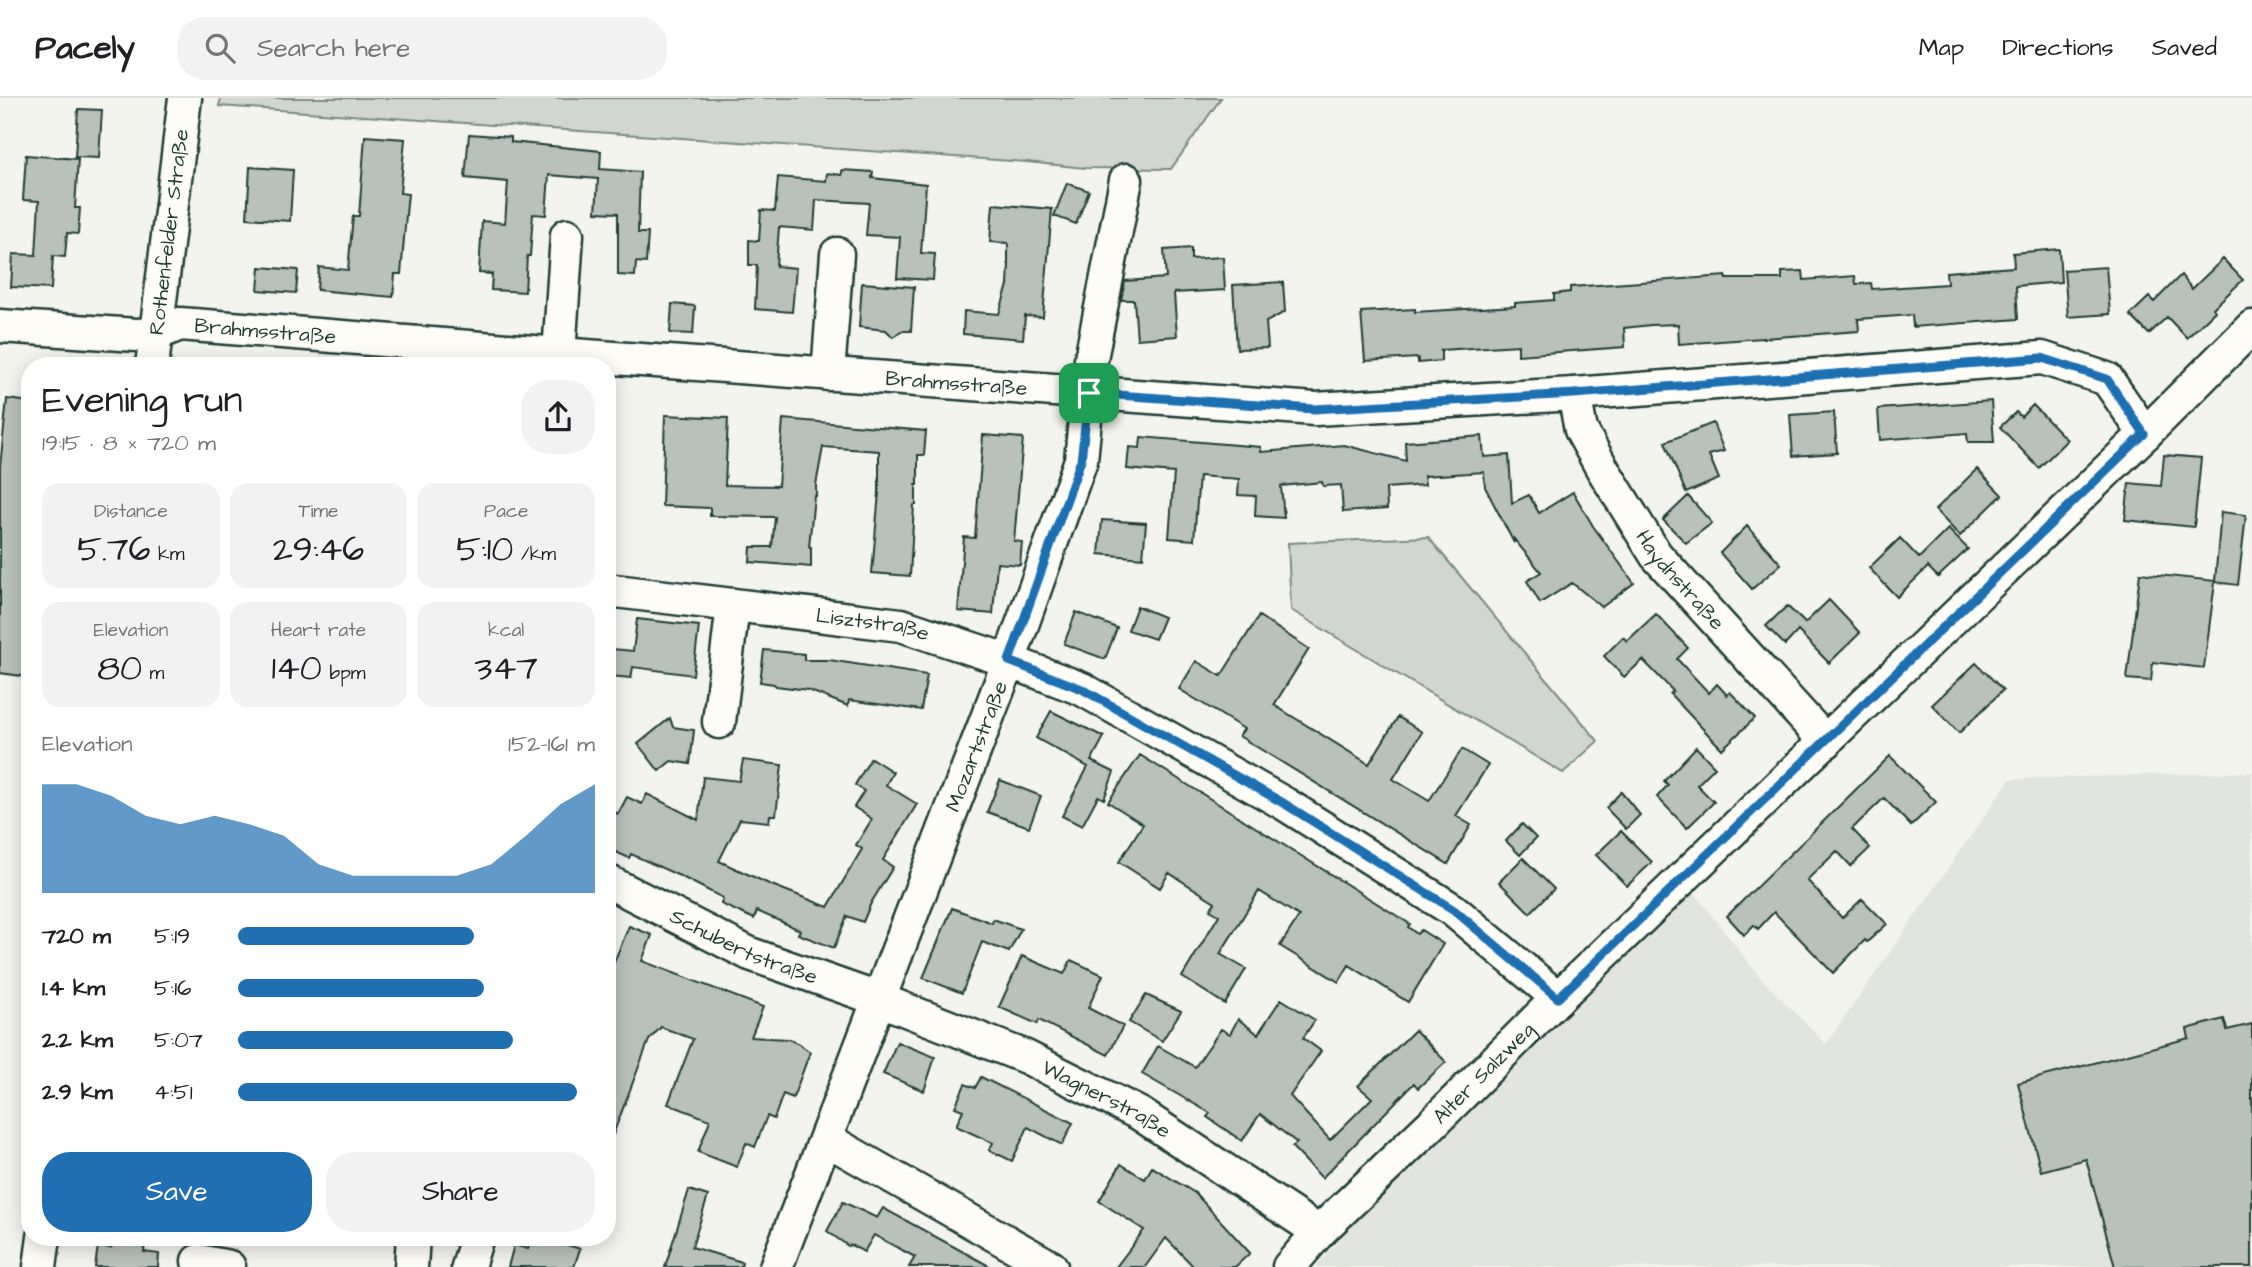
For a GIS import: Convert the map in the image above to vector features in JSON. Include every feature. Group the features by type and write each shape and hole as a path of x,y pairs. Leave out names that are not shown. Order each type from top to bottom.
{"street":[{"name":"Rothenfelder Straße","path":"153,357 185,98"},
{"name":"Mozartstraße","path":"776,1267 1009,661 1081,460 1090,359 1126,180"},
{"path":"559,355 567,235"},
{"path":"828,374 837,254"},
{"name":"Brahmsstraße","path":"0,326 156,334 180,324 587,357"},
{"name":"Alter Salzweg","path":"1289,1267 1318,1232 1432,1125 1558,998 1826,742 2252,327"},
{"name":"Brahmsstraße","path":"616,359 1314,409 1574,394 2042,358 2107,379 2144,434"},
{"name":"Haydnstraße","path":"1574,394 1581,430 1656,555 1826,742"},
{"name":"Lisztstraße","path":"616,591 901,625 1082,689 1285,804 1454,910 1558,998"},
{"path":"719,722 733,605"},
{"name":"Schubertstraße","path":"616,892 750,954 878,999"},
{"name":"Wagnerstraße","path":"878,999 1026,1057 1140,1114 1318,1232"},
{"path":"826,1139 1051,1267"},
{"path":"40,1267 43,1246"},
{"path":"411,1267 412,1246"},
{"path":"468,1267 474,1246"},
{"path":"198,1261 229,1267"}],"shaded area":[{"path":"221,98 1221,98 1171,169 1085,168 219,106"},
{"path":"1428,537 1598,741 1563,773 1291,610 1288,543"},
{"path":"2252,772 2252,1267 1315,1267 1353,1225 1690,887 1759,976 1826,1044 2010,779"}],"building":[{"path":"78,109 102,110 99,158 75,157"},
{"path":"469,134 511,137 511,142 601,151 600,169 640,172 638,233 648,233 646,263 636,262 635,276 618,275 618,213 596,212 598,179 549,175 546,215 533,214 525,292 491,290 492,274 479,273 482,221 505,223 508,182 465,178"},
{"path":"365,136 405,139 400,193 408,194 401,274 395,274 393,297 317,290 319,267 348,270 353,216 359,216"},
{"path":"26,155 78,159 75,208 80,208 78,234 67,233 65,257 53,256 51,289 11,287 13,254 36,255 39,201 23,200"},
{"path":"250,167 293,170 290,221 247,218"},
{"path":"842,170 873,172 872,178 926,184 921,253 935,254 933,280 897,278 900,237 866,235 869,203 816,200 814,230 779,227 776,266 796,268 792,312 755,309 757,265 749,265 749,240 759,241 761,210 775,211 778,177 826,181 827,173 842,175"},
{"path":"1067,183 1089,191 1076,224 1054,216"},
{"path":"993,204 1052,209 1043,317 1025,316 1023,339 963,334 964,311 999,314 1008,285 1008,243 990,242"},
{"path":"1191,248 1191,259 1223,257 1225,290 1174,293 1177,336 1137,339 1134,300 1121,300 1125,281 1166,278 1164,250"},
{"path":"2059,249 2061,282 2016,286 2018,319 1913,327 1912,315 1858,319 1859,331 1679,344 1678,324 1651,325 1624,328 1625,347 1518,355 1518,345 1441,350 1441,361 1418,363 1418,358 1365,361 1361,312 1415,309 1415,312 1515,306 1515,303 1554,300 1554,294 1570,292 1570,287 1726,276 1726,279 1782,279 1782,272 1803,271 1804,280 1855,276 1856,284 1871,283 1872,289 1947,284 1946,272 2014,267 2013,253"},
{"path":"2223,259 2243,280 2213,308 2215,311 2187,338 2167,317 2149,334 2130,315 2149,297 2154,302 2181,275 2192,289"},
{"path":"260,267 298,270 296,293 258,290"},
{"path":"2106,267 2110,314 2068,317 2064,270"},
{"path":"1283,282 1285,312 1266,322 1268,348 1237,349 1233,285"},
{"path":"862,283 914,287 911,331 901,331 893,337 886,330 859,327"},
{"path":"672,304 695,306 693,334 670,333"},
{"path":"7,399 21,401 21,676 0,673 0,467"},
{"path":"1991,401 1994,442 1968,442 1967,433 1880,440 1878,409"},
{"path":"2033,405 2067,440 2039,468 2000,427 2016,412 2021,417"},
{"path":"1834,412 1837,453 1793,456 1790,415"},
{"path":"665,415 728,418 725,485 778,486 783,419 926,431 924,455 918,455 910,576 872,573 879,492 879,451 823,447 814,496 809,547 811,567 750,562 751,547 772,547 775,517 710,516 710,508 662,506"},
{"path":"1713,423 1724,451 1709,455 1719,479 1686,493 1665,442"},
{"path":"983,435 1023,438 1014,541 1022,542 1020,565 997,563 993,614 958,611 964,537 975,538"},
{"path":"1482,436 1484,457 1509,455 1512,503 1529,495 1539,513 1573,492 1593,526 1634,583 1602,607 1572,583 1540,603 1527,581 1541,572 1514,539 1514,543 1485,487 1484,472 1424,476 1425,485 1386,488 1387,509 1343,512 1341,485 1323,486 1322,482 1281,486 1284,518 1255,516 1256,496 1238,495 1239,479 1199,476 1194,540 1169,538 1174,473 1127,469 1129,447 1140,448 1141,437 1261,447 1261,452 1344,445 1406,461 1405,442"},
{"path":"2164,455 2201,458 2194,527 2125,520 2129,483 2161,486"},
{"path":"1977,469 2002,495 1960,536 1935,510"},
{"path":"1688,496 1712,523 1686,543 1663,520"},
{"path":"2221,512 2246,515 2238,585 2215,582 2204,668 2153,662 2151,681 2127,679 2140,573 2215,581"},
{"path":"1102,520 1146,523 1143,558 1099,554"},
{"path":"1747,526 1781,564 1752,589 1720,553"},
{"path":"1948,529 1968,549 1938,577 1928,567 1897,597 1869,568 1900,538 1919,558"},
{"path":"1829,600 1860,633 1829,663 1798,631 1785,645 1766,626 1787,606 1805,623"},
{"path":"1137,606 1164,617 1155,639 1128,630"},
{"path":"1076,612 1117,628 1105,659 1064,644"},
{"path":"1656,614 1688,648 1677,659 1709,693 1717,684 1727,695 1730,692 1755,718 1722,749 1670,694 1673,691 1643,660 1624,677 1604,656 1623,637 1627,641"},
{"path":"1259,616 1309,649 1274,705 1369,764 1398,717 1422,732 1393,779 1429,801 1462,749 1488,765 1456,816 1471,825 1448,864 1239,736 1244,729 1179,689 1196,661 1221,676"},
{"path":"637,619 699,626 693,675 633,667 631,678 616,677 616,649 633,651"},
{"path":"764,650 804,654 804,660 829,660 927,675 921,710 849,700 848,706 808,690 760,682"},
{"path":"1976,663 2003,690 1959,733 1932,705"},
{"path":"1051,711 1104,737 1091,761 1114,772 1104,799 1098,796 1082,826 1062,816 1088,767 1036,738"},
{"path":"670,718 673,727 694,730 690,764 671,761 659,771 638,744"},
{"path":"1696,747 1715,767 1697,785 1714,802 1687,828 1657,797 1668,785 1664,781"},
{"path":"1140,755 1410,924 1408,927 1417,934 1421,930 1443,944 1408,1002 1349,965 1339,982 1280,946 1299,916 1259,891 1220,954 1246,969 1225,1004 1182,977 1219,915 1210,910 1215,902 1169,873 1160,888 1119,862 1143,824 1108,802"},
{"path":"1890,756 1936,802 1911,826 1884,798 1852,829 1870,848 1851,866 1837,851 1807,880 1842,918 1862,899 1887,924 1867,942 1865,940 1833,973 1774,912 1758,929 1754,925 1744,935 1727,916"},
{"path":"871,758 893,772 886,785 917,804 883,860 893,867 863,922 847,916 834,948 798,934 800,930 757,911 754,919 721,904 723,898 682,877 631,854 629,858 616,852 616,813 618,814 627,797 642,804 647,794 698,820 703,777 739,781 743,760 782,765 776,815 770,815 769,822 740,819 719,861 828,907 862,849 856,845 872,819 854,807 864,791 855,785"},
{"path":"1000,780 1041,796 1029,827 987,812"},
{"path":"1621,792 1640,815 1626,829 1606,808"},
{"path":"1522,824 1536,838 1520,855 1506,841"},
{"path":"1621,831 1652,862 1627,886 1596,855"},
{"path":"1523,858 1554,889 1530,913 1499,882"},
{"path":"952,908 992,923 993,919 1021,929 1009,952 982,942 962,993 923,978"},
{"path":"629,926 652,935 642,961 763,1007 751,1037 788,1039 810,1052 793,1098 783,1094 774,1119 767,1116 755,1147 746,1143 737,1167 698,1152 710,1120 668,1104 693,1039 661,1027 649,1040 616,1127 616,957"},
{"path":"1022,956 1064,974 1071,960 1103,975 1088,1008 1123,1026 1108,1055 1039,1020 1037,1024 999,1007"},
{"path":"1146,995 1181,1011 1162,1041 1129,1022"},
{"path":"1281,999 1315,1020 1303,1038 1321,1051 1290,1096 1330,1140 1372,1098 1358,1086 1415,1030 1446,1062 1418,1088 1414,1083 1322,1178 1292,1147 1297,1143 1260,1114 1242,1141 1207,1117 1210,1113 1142,1074 1158,1046 1195,1067 1221,1029 1230,1034 1238,1019 1258,1034"},
{"path":"2224,1019 2227,1030 2252,1024 2252,1267 2115,1267 2086,1159 2041,1171 2018,1083 2189,1038 2187,1029"},
{"path":"897,1042 935,1057 924,1091 883,1074"},
{"path":"981,1077 1073,1123 1062,1145 1028,1127 1012,1161 989,1150 993,1143 956,1126 963,1110 955,1107 965,1084 975,1088"},
{"path":"1121,1164 1145,1179 1152,1167 1195,1193 1250,1253 1235,1267 1194,1267 1166,1238 1145,1267 1116,1267 1144,1230 1099,1201"},
{"path":"689,1190 708,1196 692,1247 742,1262 741,1267 665,1267"},
{"path":"843,1202 877,1218 883,1208 991,1267 909,1267 915,1257 874,1235 864,1252 848,1246 827,1231"},
{"path":"98,1246 145,1246 144,1252 159,1254 158,1267 95,1267"},
{"path":"514,1246 528,1249 529,1246 570,1246 580,1249 574,1267 508,1267"}],"route":[{"path":"2042,358 2107,379 2144,434 1558,998 1454,910 1285,804 1082,689 1009,661 1081,460 1089,393 1314,409 1574,394 2042,358"}]}
